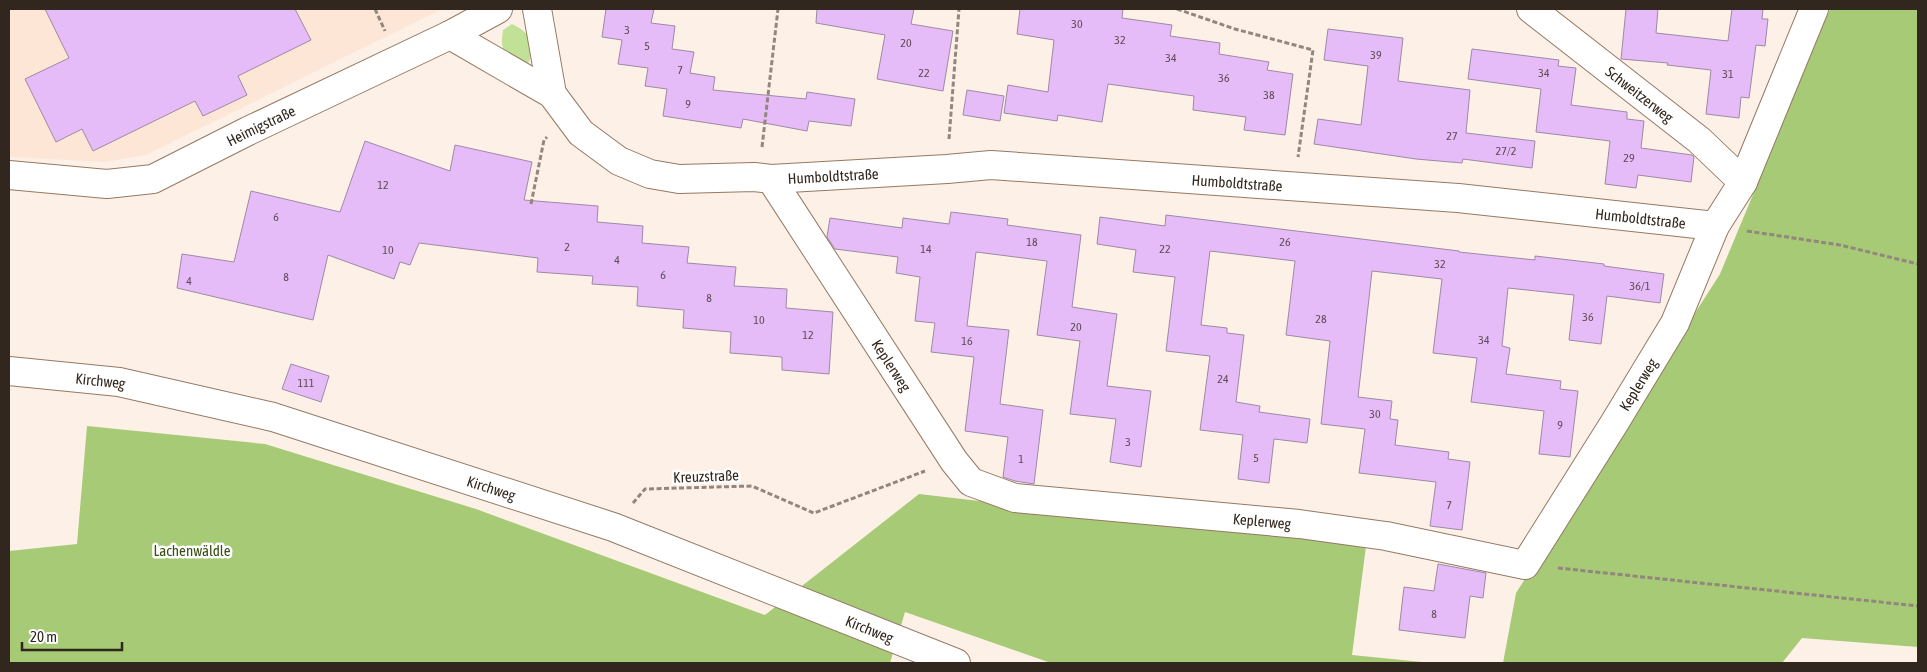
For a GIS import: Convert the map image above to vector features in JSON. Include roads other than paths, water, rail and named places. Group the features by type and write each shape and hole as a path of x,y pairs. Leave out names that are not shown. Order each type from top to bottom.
{"street":[{"name":"Heimigstraße","path":"9,175 107,184 153,179 248,131 450,35 498,9"},
{"name":"Humboldtstraße","path":"537,9 552,94"},
{"name":"Schweitzerweg","path":"1531,9 1699,140 1743,182"},
{"path":"1715,226 1743,182 1814,9"},
{"name":"Humboldtstraße","path":"450,35 552,94 581,133 619,162 650,174 680,179 765,179 991,165 1458,198 1715,226"},
{"name":"Keplerweg","path":"765,179 970,482 1015,498 1308,526 1386,536 1525,565 1675,323 1715,226"},
{"name":"Kirchweg","path":"9,371 119,382 272,417 613,527 956,663"}],"park label":[{"name":"Lachenwäldle","path":"192,550"}]}
